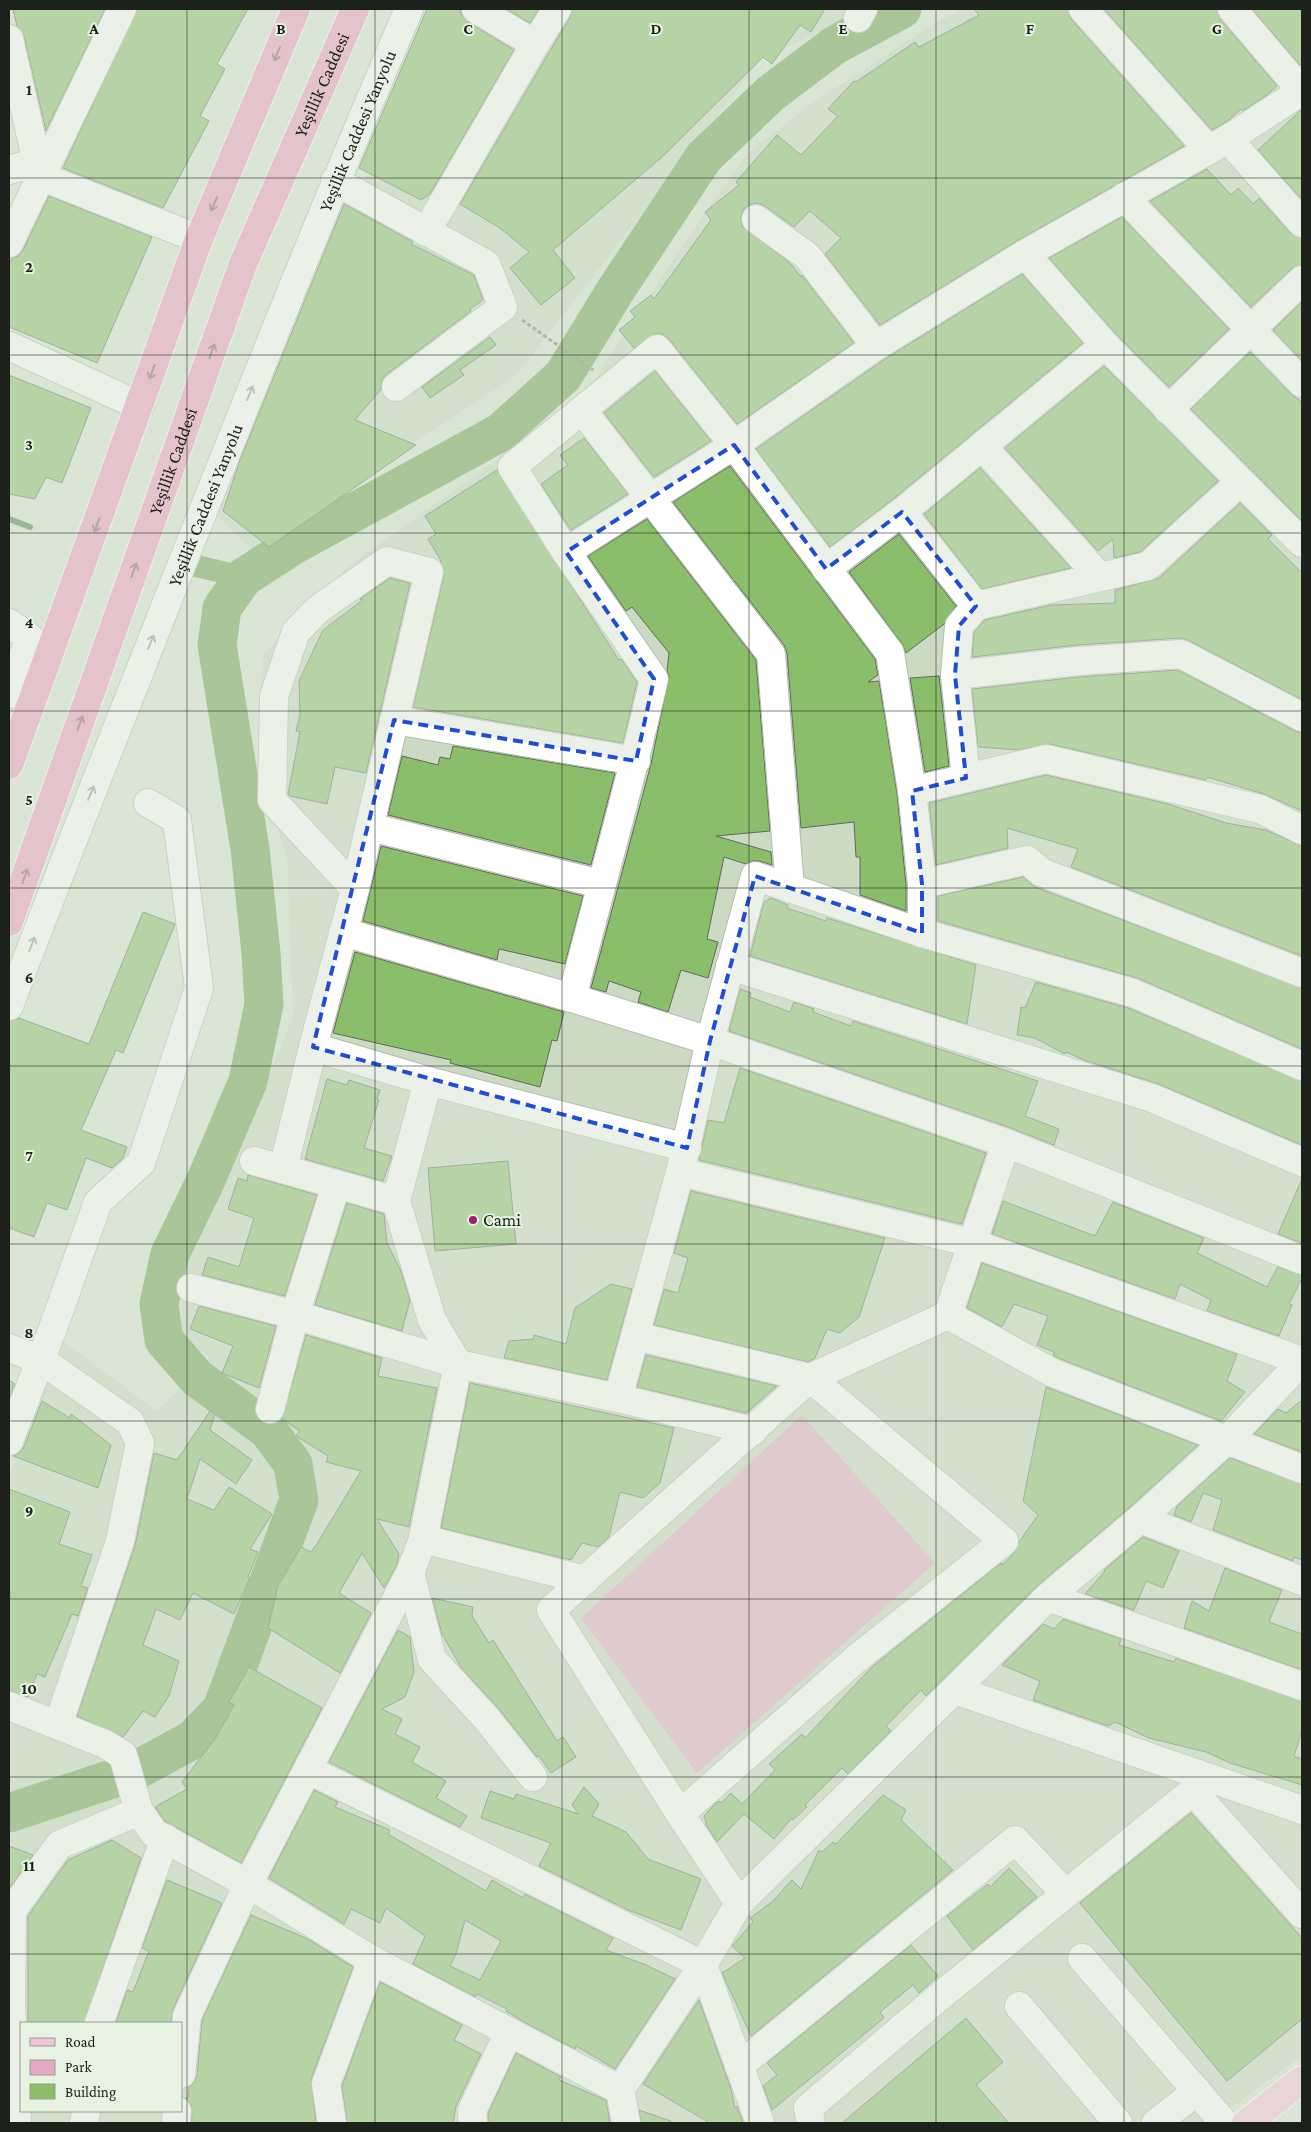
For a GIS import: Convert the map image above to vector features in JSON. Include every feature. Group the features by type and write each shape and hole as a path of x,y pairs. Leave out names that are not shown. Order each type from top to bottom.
{"highway":[{"path":"9,765 25,640 140,406 199,240 296,9"},
{"name":"Yeşillik Caddesi","path":"9,922 243,264 355,9"}],"main road":[{"path":"1246,2123 1302,2080"}],"street":[{"path":"9,243 39,169 122,9"},
{"name":"Yeşillik Caddesi Yanyolu","path":"9,1006 70,843 335,181 409,9"},
{"path":"476,9 535,44"},
{"path":"426,232 557,9"},
{"path":"1083,9 1219,145 1302,223"},
{"path":"566,552 734,445 876,346 1026,254 1219,145 1302,91 1232,9"},
{"path":"9,39 39,169"},
{"path":"9,170 39,169 199,240"},
{"path":"335,181 486,264 503,307 396,386"},
{"path":"1124,197 1302,383"},
{"path":"756,219 807,256 876,346"},
{"path":"1026,254 1104,345 1302,543"},
{"path":"1168,410 1302,280"},
{"path":"826,569 902,512 1104,345"},
{"path":"9,346 140,406"},
{"path":"572,998 601,884 636,761 654,680 566,552 512,468 612,384 658,349 734,445 890,654 912,791 922,884 922,933"},
{"path":"582,410 771,654 790,888"},
{"path":"982,446 1099,576"},
{"path":"966,778 955,675 960,626 976,606 1148,566 1239,482"},
{"path":"902,512 976,606"},
{"path":"283,1169 355,890 429,572 387,561 317,610 296,632 274,696 272,800 355,890"},
{"path":"9,694 25,640"},
{"path":"955,675 1078,661 1182,654 1302,717"},
{"path":"394,720 636,761"},
{"path":"912,791 1046,758 1260,809 1302,830"},
{"path":"9,1441 98,1202 141,1163 200,988 177,820 148,803"},
{"path":"370,828 601,884"},
{"path":"922,884 1027,860 1041,872 1302,973"},
{"path":"618,1398 683,1160 710,1042 730,966 756,876 922,933 1133,993 1302,1066"},
{"path":"343,932 572,998 710,1042 1006,1143 1302,1260"},
{"path":"730,966 1152,1098 1302,1162"},
{"path":"313,1047 683,1160 972,1243 1302,1361 1228,1439 1140,1519 1048,1597 739,1903 702,1965 620,2090 626,2123"},
{"path":"182,2064 187,2016 248,1884 410,1573 423,1539 458,1364 432,1320 396,1200 428,1081"},
{"path":"739,1903 680,1814 551,1610 810,1378 948,1315 1006,1143"},
{"path":"254,1161 396,1200"},
{"path":"270,1409 295,1315 336,1185"},
{"path":"191,1288 295,1315 458,1364 618,1398 753,1430"},
{"path":"948,1315 1051,1372 1302,1469"},
{"path":"636,1336 810,1378 1004,1541 856,1658 680,1814"},
{"path":"9,1348 40,1360 130,1422 140,1443 120,1541 58,1725"},
{"path":"1140,1519 1302,1581"},
{"path":"423,1539 585,1580"},
{"path":"410,1573 432,1659 487,1719 532,1777"},
{"path":"1048,1597 1302,1686"},
{"path":"955,1690 1201,1785 1302,1810"},
{"path":"9,1706 105,1744 123,1755 138,1806 154,1832 248,1884 372,1960 620,2090"},
{"path":"309,1770 702,1965 760,2123"},
{"path":"810,2123 808,2108 1065,1893 1201,1785"},
{"path":"1201,1785 1302,1914"},
{"path":"17,2123 10,2004 12,1911 59,1845 138,1806"},
{"path":"98,2022 165,1838"},
{"path":"739,2066 1016,1840 1065,1893"},
{"path":"1082,1958 1224,2123"},
{"path":"332,2123 326,2084 372,1960"},
{"path":"1019,2006 1118,2123"},
{"path":"473,2123 472,2111 509,2032"},
{"path":"1156,2123 1196,2091"}],"path":[{"path":"503,307 612,384"}],"highlighted area":[{"path":"734,445 826,569 902,512 976,606 959,626 955,675 966,778 912,791 922,884 922,933 755,876 710,1041 687,1148 313,1047 394,720 636,761 654,679 566,552"}],"shaded area":[{"path":"441,9 870,9 762,58 516,376 252,549 216,514"},
{"path":"962,9 1302,9 1302,2055 1211,2123 9,2123 9,1476 64,1342 157,1411 210,1359 180,1333 185,1268 229,1175 293,1016 287,857 257,772 263,654 351,564 582,399 679,250 747,154 808,106 930,26"}],"green space":[{"path":"802,1415 935,1563 697,1773 581,1618"}],"building":[{"path":"13,9 105,9 46,131 24,36 17,26"},
{"path":"137,9 248,9 217,64 225,69 200,116 209,121 163,208 63,168"},
{"path":"427,9 460,9 462,16 468,22 514,50 430,194 421,200 359,168"},
{"path":"506,9 539,9 530,23"},
{"path":"572,9 825,9 811,32 800,25 772,64 763,57 662,157 553,250 575,278 541,305 510,268 529,252 500,228 460,204 570,17"},
{"path":"974,9 1068,9 1071,19 1184,146 1017,241 880,325 825,254 841,238 810,211 794,227 765,206 757,203 749,205 743,210 741,217 742,226 790,263 801,277 802,275 854,343 737,424 669,339 662,334 654,334 634,348 619,330 635,317 630,311 651,295 654,299 711,220 705,212 739,185 736,182 777,135 801,155 838,116 828,109 854,81 856,82 915,42 919,47 979,15"},
{"path":"1104,9 1217,9 1220,19 1277,86 1267,95 1243,111 1241,109 1229,120 1212,130"},
{"path":"1252,9 1302,9 1302,63 1300,65"},
{"path":"1302,109 1302,200 1258,150"},
{"path":"1207,169 1231,195 1238,188 1253,204 1259,198 1290,233 1302,238 1302,265 1291,269 1251,307 1150,201"},
{"path":"49,196 152,237 97,363 9,327 9,265 12,258 18,256 23,250"},
{"path":"344,204 413,242 411,244 474,275 483,300 387,374 382,380 381,389 355,420 416,445 269,547 223,511 240,460"},
{"path":"1122,217 1229,329 1169,387 1116,334 1049,258"},
{"path":"1022,274 1083,343 892,500 830,547 756,449 885,359"},
{"path":"1302,302 1302,361 1273,330"},
{"path":"490,337 496,345 460,370 464,375 430,398 422,387"},
{"path":"1250,352 1291,394 1302,402 1302,521 1191,409"},
{"path":"1104,366 1218,481 1140,552 1114,558 1113,539 1098,551 1005,448"},
{"path":"655,371 711,441 654,477 604,413"},
{"path":"9,375 91,408 62,483 46,477 35,499 9,494"},
{"path":"584,438 628,494 571,530 541,484 568,465 560,455"},
{"path":"730,466 875,659 878,675 868,682 879,681 897,793 906,885 906,911 860,895 860,857 856,857 854,822 801,828 787,653 784,645 673,502"},
{"path":"980,468 1071,568 982,589 924,514"},
{"path":"497,470 619,660 621,659 637,682 623,743 413,707 444,575 440,559 428,539 436,534 425,516"},
{"path":"1240,503 1272,535 1268,539 1302,573 1302,700 1188,640 1180,638 1077,645 972,657 974,632 985,620 1051,605 1115,603 1115,590 1159,578"},
{"path":"647,519 756,660 770,831 716,836 771,852 772,865 760,861 752,861 746,864 724,857 707,939 718,942 708,978 681,970 668,1012 638,1002 641,992 609,981 606,992 591,988 651,764 669,676 667,671 669,653 632,607 626,611 588,556"},
{"path":"899,534 956,606 944,624 906,653 902,644 849,572"},
{"path":"390,578 410,583 366,773 335,767 327,804 290,796 288,794 300,732 296,731 300,715 299,681 323,630 363,600 360,599"},
{"path":"1178,670 1302,733 1302,811 1264,794 1207,777 1206,780 1050,744 1018,750 978,747 972,689 1079,677"},
{"path":"939,676 949,766 925,772 910,678"},
{"path":"453,746 615,773 591,865 388,815 402,756 438,765 440,757 450,759"},
{"path":"1046,775 1168,804 1226,823 1266,830 1302,846 1302,956 1071,867 1078,849 1007,828 1008,848 936,865 929,803"},
{"path":"381,846 583,896 565,964 499,949 497,960 363,921"},
{"path":"1023,877 1035,887 1302,988 1302,1049 1137,978 938,921 938,896"},
{"path":"771,898 788,905 787,908 826,921 827,918 976,965 967,1024 750,956 764,902"},
{"path":"143,912 175,924 123,1053 116,1050 81,1130 127,1147 123,1158 112,1168 86,1158 67,1210 47,1203 34,1237 9,1228 9,1021 19,1018 89,1044"},
{"path":"355,952 564,1012 557,1041 552,1040 540,1087 450,1063 451,1060 333,1033"},
{"path":"1036,982 1128,1008 1302,1081 1302,1145 1158,1084 1084,1060 1066,1052 1065,1054 1035,1038 1017,1035 1021,1007 1025,1008"},
{"path":"740,989 751,993 750,997 790,1012 794,1002 814,1009 813,1012 851,1026 853,1021 1038,1081 1025,1116 1059,1129 1054,1145 1011,1128 729,1031"},
{"path":"740,1068 986,1153 962,1224 699,1160 708,1120 724,1123"},
{"path":"327,1079 347,1085 349,1080 380,1090 377,1099 379,1100 364,1148 392,1156 383,1181 305,1159"},
{"name":"Cami","path":"508,1161 516,1244 435,1251 428,1168"},
{"path":"248,1175 317,1195 285,1296 202,1275 208,1257 239,1267 254,1218 228,1209 238,1178 247,1181"},
{"path":"1302,1179 1302,1243 1278,1234"},
{"path":"691,1191 885,1238 859,1317 840,1333 827,1329 815,1358 808,1362 654,1325 664,1289 678,1293 688,1258 674,1253"},
{"path":"1003,1201 1095,1236 1113,1202 1204,1238 1197,1253 1267,1287 1278,1267 1302,1275 1302,1278 1289,1304 1292,1305 1279,1336 1207,1311 1211,1300 1180,1284 1175,1299 992,1234"},
{"path":"347,1203 384,1214 387,1243 401,1271 410,1300 402,1331 315,1305"},
{"path":"982,1263 1237,1354 1227,1381 1245,1392 1221,1421 1058,1358 1053,1355 1054,1352 1037,1345 1048,1316 1014,1304 1002,1327 967,1308"},
{"path":"611,1284 632,1289 607,1380 504,1358 509,1341 533,1339 534,1335 566,1344 575,1308"},
{"path":"199,1306 276,1326 259,1388 222,1373 233,1346 190,1329"},
{"path":"306,1335 382,1358 378,1376 437,1388 409,1527 377,1519 399,1554 396,1567 384,1588 362,1553 339,1593 371,1613 340,1673 268,1628 278,1586 301,1547 311,1552 361,1471 326,1462 328,1456 296,1436 300,1431 282,1419"},
{"path":"646,1355 777,1386 746,1413 637,1387"},
{"path":"9,1380 15,1384 9,1399"},
{"path":"470,1383 674,1428 660,1483 643,1498 620,1492 609,1537 598,1547 582,1543 571,1560 441,1528"},
{"path":"1046,1387 1198,1445 1130,1507 1037,1586 926,1696 921,1690 886,1726 891,1731 848,1774 842,1768 805,1805 807,1807 793,1820 791,1819 774,1839 744,1814 717,1842 707,1826 704,1816 714,1805 719,1801 721,1803 731,1793 742,1804 775,1770 769,1764 802,1734 805,1738 873,1666 1001,1563 1002,1565 1014,1553 1019,1542 1038,1515 1023,1501"},
{"path":"1302,1400 1302,1452 1254,1434 1278,1409 1286,1413"},
{"path":"42,1401 70,1418 71,1414 111,1445 98,1488 13,1456 24,1447"},
{"path":"210,1411 215,1414 210,1430 252,1460 236,1484 200,1459 187,1499 214,1510 229,1487 272,1514 250,1549 258,1552 248,1577 250,1578 234,1614 193,1593 180,1620 156,1609 143,1645 179,1661 169,1696 155,1717 143,1711 123,1737 77,1716 135,1546 154,1453 177,1460"},
{"path":"1230,1458 1302,1484 1302,1560 1294,1557 1293,1561 1213,1530 1222,1500 1203,1493 1191,1522 1174,1515 1177,1506"},
{"path":"9,1489 70,1512 59,1544 92,1555 81,1586 88,1588 78,1616 72,1614 45,1677 37,1674 28,1697 9,1691"},
{"path":"1143,1537 1179,1551 1163,1588 1146,1581 1134,1610 1085,1594 1104,1570"},
{"path":"1225,1568 1282,1590 1269,1622 1302,1634 1302,1670 1184,1628 1192,1601 1209,1611"},
{"path":"432,1598 473,1607 472,1616 489,1643 493,1640 557,1741 563,1737 576,1757 551,1773 499,1709 462,1669 442,1634"},
{"path":"1063,1619 1121,1639 1119,1645 1174,1662 1176,1658 1302,1701 1302,1731 1294,1756 1302,1759 1302,1785 1230,1763 1206,1752 1149,1738 1115,1722 1108,1726 1033,1700 1040,1681 1002,1665 1043,1624 1054,1629"},
{"path":"398,1630 410,1637 414,1672 405,1697 382,1709 402,1719 395,1734 420,1747 412,1762 446,1781 436,1798 467,1816 460,1827 329,1762"},
{"path":"249,1667 322,1708 241,1863 165,1821 155,1807 187,1789 182,1782 215,1739 234,1705 229,1702"},
{"path":"584,1787 599,1804 592,1816 626,1832 648,1859 701,1879 681,1930 628,1910 539,1866 551,1843 481,1818 490,1791 514,1799 516,1794 579,1814 572,1805"},
{"path":"314,1790 338,1802 335,1807 390,1830 388,1834 486,1891 492,1880 523,1898 525,1894 613,1938 606,1950 646,1965 675,1979 615,2069 576,2046 575,2049 524,2022 506,2011 507,2009 477,1994 475,1997 413,1964 425,1936 386,1908 380,1923 351,1909 344,1924 269,1878","holes":["465,1920 501,1941 480,1980 450,1966 456,1954"]},
{"path":"883,1795 906,1810 901,1820 953,1870 751,2036 722,1973 745,1958 732,1946 753,1922 750,1918 772,1902 792,1880 801,1889 819,1850 822,1852 833,1842 836,1844"},
{"path":"1191,1813 1302,1938 1302,2019 1227,2081 1080,1903"},
{"path":"112,1840 141,1858 84,2022 28,2022 28,1916 68,1860"},
{"path":"9,1846 33,1855 9,1889"},
{"path":"1009,1868 1037,1897 973,1950 947,1916 988,1884 990,1887"},
{"path":"167,1880 222,1903 173,2009 171,2022 116,2022 127,1990 133,1992 149,1951 142,1948"},
{"path":"251,1915 308,1939 353,1967 311,2079 316,2123 192,2123 191,2105 185,2098 188,2098 189,2087 194,2083 197,2076 202,2020"},
{"path":"911,1945 938,1976 919,1993 913,1985 880,2012 884,2018 772,2110 763,2086 777,2075 767,2063"},
{"path":"380,1982 462,2025 454,2040 481,2054 456,2106 453,2123 347,2123 342,2086"},
{"path":"699,2000 731,2089 735,2108 737,2106 743,2123 710,2123 643,2084"},
{"path":"966,2018 1003,2062 976,2085 1009,2123 842,2123"},
{"path":"516,2053 561,2077 559,2080 606,2100 610,2123 488,2123 488,2114"},
{"path":"639,2110 671,2121 671,2123 641,2123"}],"waterway":[{"path":"9,1813 133,1772 192,1740 222,1709 299,1500 293,1464 268,1430 197,1378 164,1340 159,1304 170,1254 206,1180 248,1081 264,1004 261,953 250,849 217,645 222,608 244,577 292,546 501,432 563,376 617,288 704,157 770,94 835,45 902,9"},
{"path":"9,519 30,527"},
{"path":"196,566 244,577"}],"place":[{"name":"Cami","path":"473,1220"}]}
